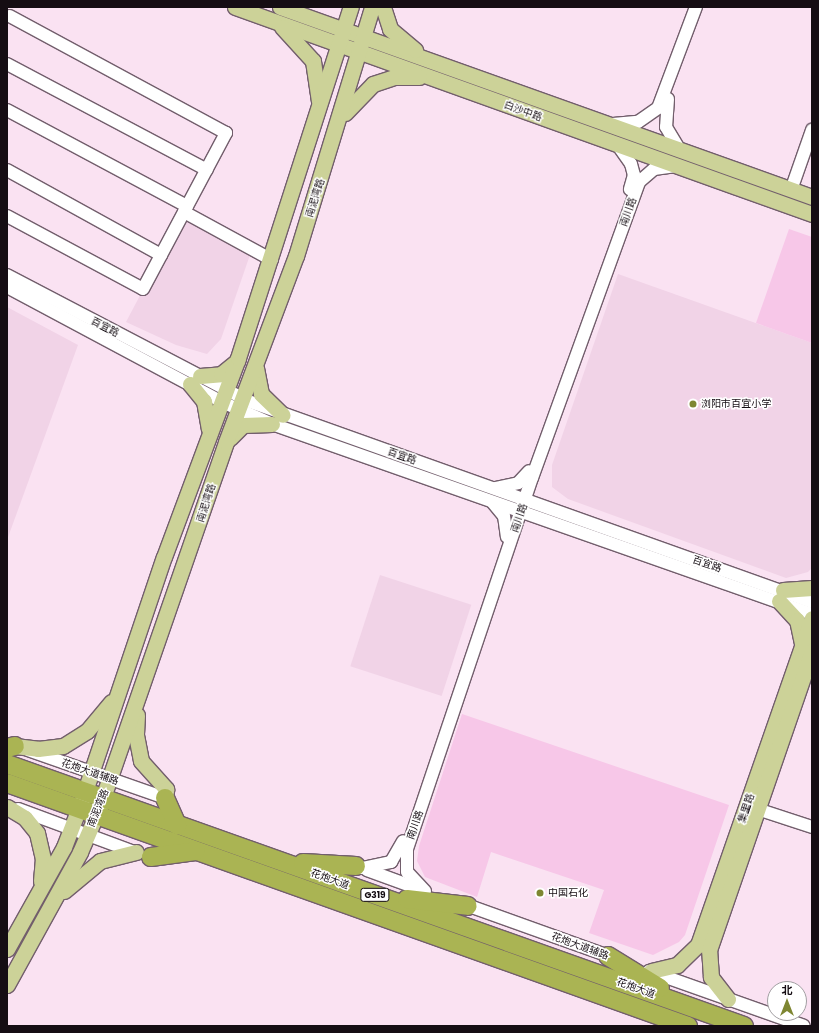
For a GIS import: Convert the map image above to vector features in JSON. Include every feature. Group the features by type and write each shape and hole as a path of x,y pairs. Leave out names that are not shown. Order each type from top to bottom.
{"highway":[{"name":"花炮大道","path":"7,764 85,792 99,806 199,851 688,1026"},
{"name":"花炮大道","path":"7,783 78,808 99,806 178,825 744,1026"},
{"path":"165,798 178,825"},
{"path":"143,855 199,851"},
{"path":"281,862 359,867"},
{"path":"374,894 468,906"},
{"path":"608,956 690,1007"}],"main road":[{"name":"白沙中路","path":"235,7 812,214"},
{"name":"白沙中路","path":"280,7 812,197"},
{"name":"南泥湾路","path":"7,949 71,828 92,773 207,439 238,358 272,260 351,7"},
{"name":"南泥湾路","path":"7,985 88,834 110,779 225,446 296,256 337,126 372,7"},
{"path":"383,7 390,29 398,37 433,61"},
{"path":"270,20 300,43 313,61 318,83 318,116"},
{"path":"337,126 357,97 373,84 394,77 433,78"},
{"path":"207,439 207,408 199,393 195,380 221,374 238,358"},
{"path":"225,446 243,425 278,419 261,394 256,380 257,362"},
{"path":"809,651 797,620 781,596 812,588"},
{"name":"集里路","path":"728,999 711,977 709,950 809,651 812,618"},
{"name":"集里路","path":"651,971 677,965 698,945 809,651"},
{"path":"11,747 51,748 75,739 96,722 120,688"},
{"path":"140,693 137,747 148,772 166,789 165,798"},
{"path":"7,806 32,825 41,844 43,871 37,894"},
{"path":"53,901 100,861 143,855"}],"street":[{"path":"609,124 638,122 654,114 696,7"},
{"path":"679,149 669,136 664,110 702,7"},
{"path":"7,216 143,289 226,133 10,14"},
{"path":"7,64 207,170"},
{"path":"7,110 186,209 272,260"},
{"path":"791,190 812,130"},
{"name":"南川路","path":"532,472 633,181 631,164 617,144"},
{"name":"南川路","path":"425,891 407,872 407,849 522,499 639,182 654,169 677,166"},
{"path":"7,170 161,255"},
{"name":"百宜路","path":"7,275 224,396 241,404 518,511 781,596 812,602"},
{"name":"百宜路","path":"7,287 195,380"},
{"name":"百宜路","path":"278,419 489,487 549,508 781,596 812,614"},
{"path":"489,487 512,486 532,472 536,495 549,508"},
{"path":"488,500 504,516 510,536 528,522 545,520"},
{"name":"南川路","path":"359,867 386,865 398,854 510,536"},
{"name":"花炮大道辅路","path":"11,747 165,798"},
{"path":"7,806 143,855"},
{"path":"757,809 812,827"},
{"name":"花炮大道辅路","path":"359,867 804,1026"}],"shaded area":[{"path":"184,212 252,249 221,339 207,354 176,345 126,322"},
{"path":"789,229 812,237 812,343 756,323"},
{"name":"浏阳市百宜小学","path":"618,274 812,343 812,568 808,572 786,578 568,499 552,487 552,465"},
{"path":"7,307 78,345 7,540"},
{"path":"380,575 471,605 442,696 350,666"},
{"path":"462,714 729,805 685,935 679,942 653,955 589,933 604,890 491,852 477,897 425,877 417,861 419,846"}],"place":[{"name":"浏阳市百宜小学","path":"693,404"},
{"name":"中国石化","path":"540,893"}]}
